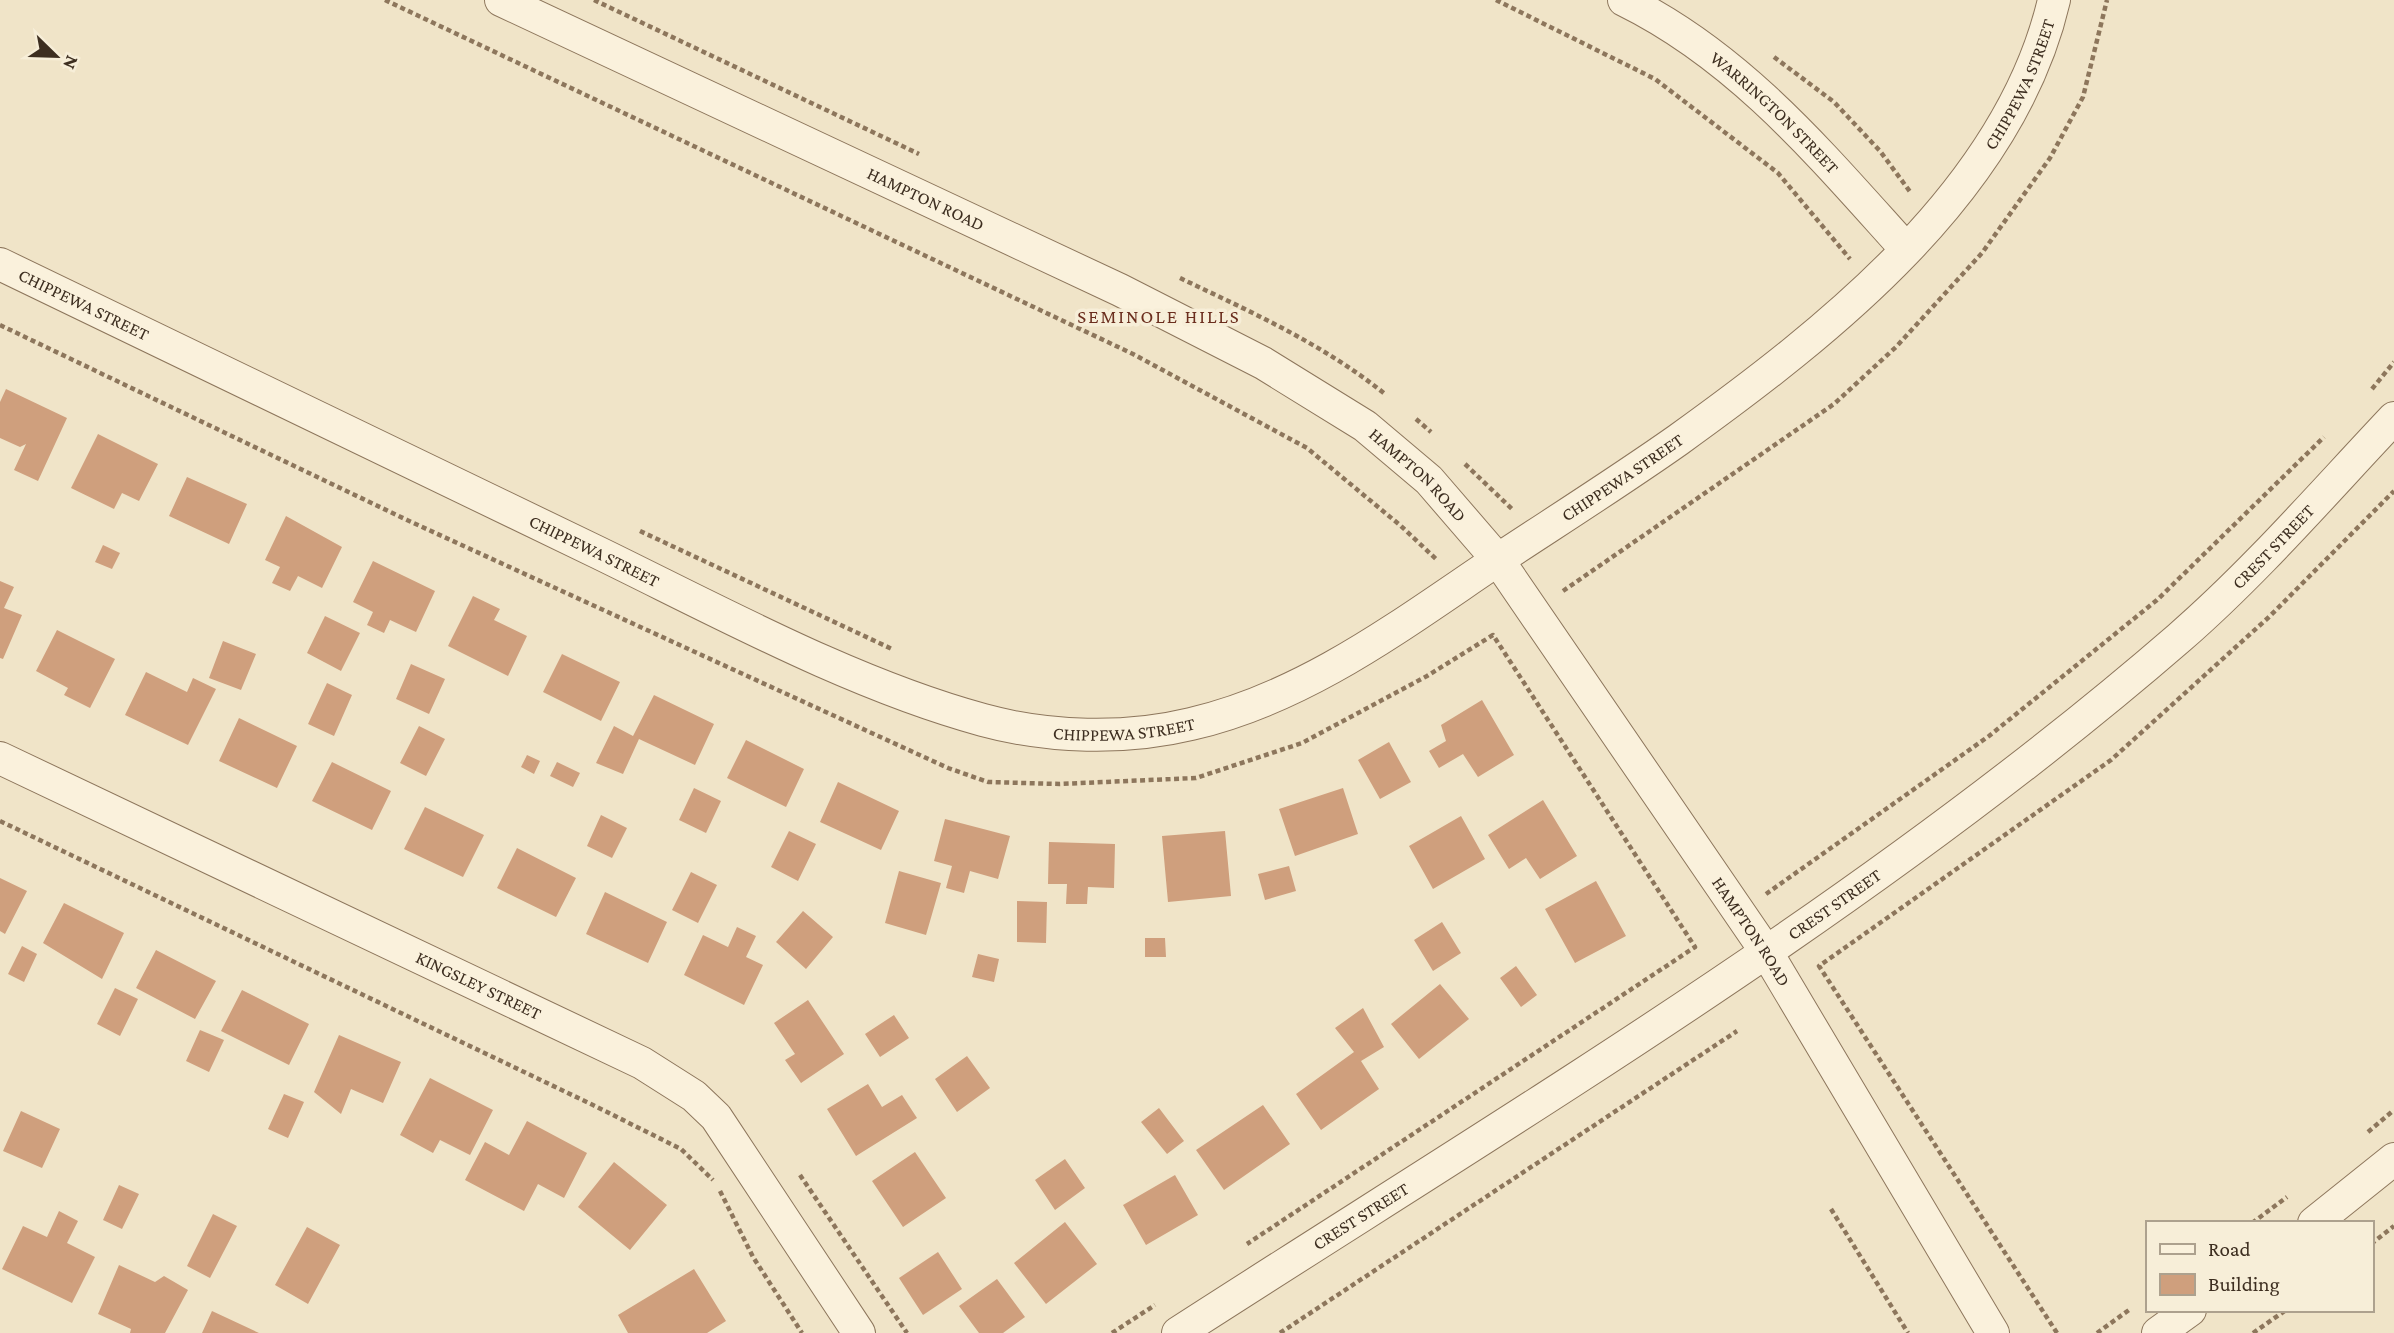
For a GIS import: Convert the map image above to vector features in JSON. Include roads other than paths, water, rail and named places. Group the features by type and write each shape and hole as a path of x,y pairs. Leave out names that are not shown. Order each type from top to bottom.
{"street":[{"name":"HAMPTON ROAD","path":"501,0 1120,290 1263,363 1365,426 1429,480 1498,560 1767,953 1993,1333"},
{"name":"WARRINGTON STREET","path":"1624,0 1713,54 1783,114 1906,249"},
{"name":"CHIPPEWA STREET","path":"0,264 775,638 918,700 989,722 1052,732 1120,735 1188,725 1257,705 1356,656 1726,405 1817,335 1906,249 1965,180 2004,123 2023,89 2047,32 2054,0"},
{"name":"CREST STREET","path":"1178,1333 1767,953 1995,786 2180,636 2269,550 2394,418"},
{"name":"KINGSLEY STREET","path":"0,758 642,1063 672,1080 716,1117 859,1333"},
{"path":"2316,1221 2394,1159"},
{"path":"2158,1333 2187,1312"}],"district":[{"name":"SEMINOLE HILLS","path":"1159,316"}]}
